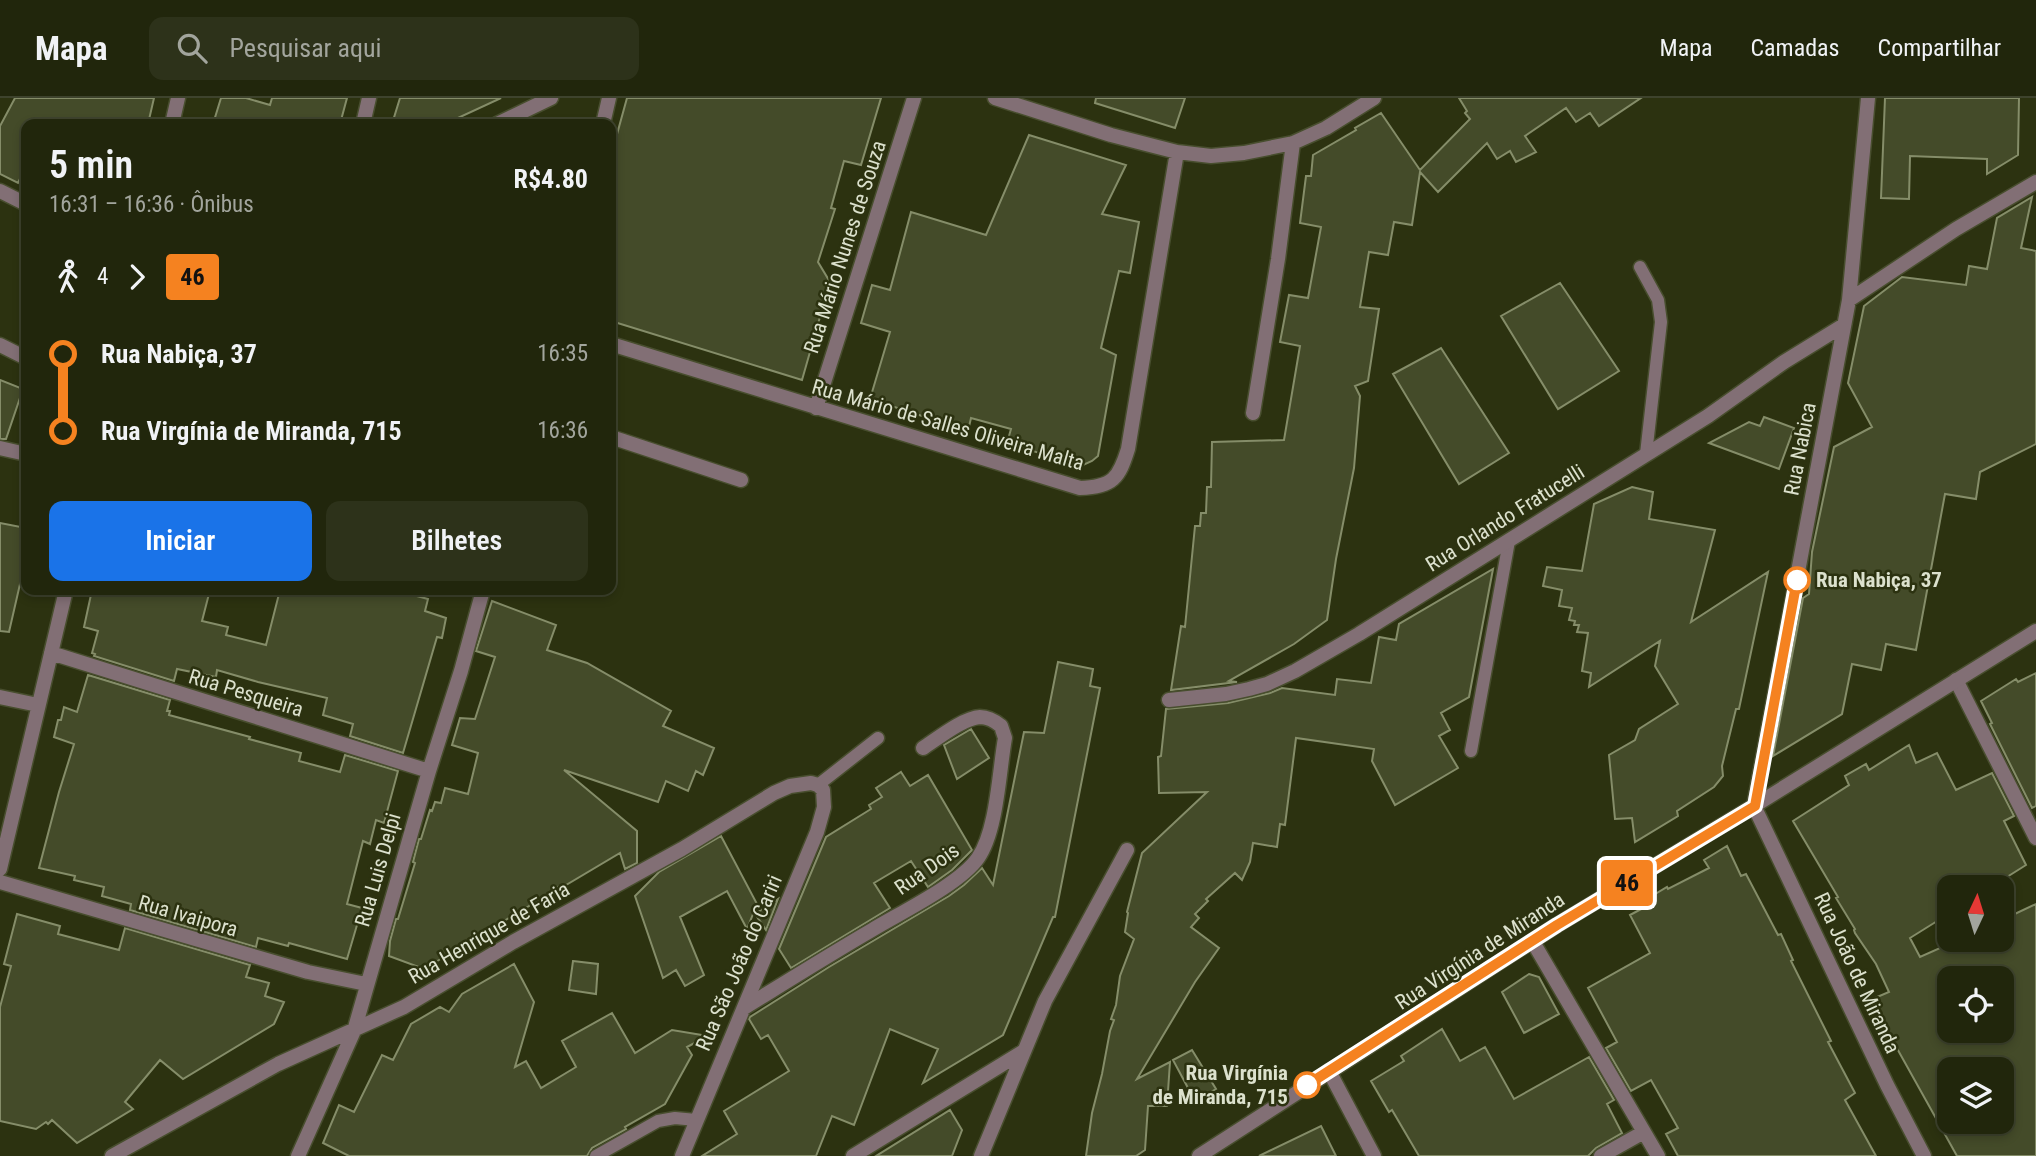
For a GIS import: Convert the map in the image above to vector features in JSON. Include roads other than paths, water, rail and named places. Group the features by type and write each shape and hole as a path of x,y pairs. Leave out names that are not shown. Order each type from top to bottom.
{"street":[{"path":"173,119 178,98"},
{"path":"364,119 369,98"},
{"path":"508,119 551,98"},
{"path":"604,119 609,98"},
{"name":"Rua Mário Nunes de Souza","path":"816,408 914,98"},
{"path":"995,98 1111,135 1177,152 1211,156 1244,153 1293,143 1326,128 1374,98"},
{"name":"Rua Nabica","path":"1755,806 1849,300 1868,98"},
{"path":"1253,413 1278,259 1293,143"},
{"name":"Rua Mário de Salles Oliveira Malta","path":"616,346 1080,488 1097,488 1115,478 1122,468 1128,449 1177,152"},
{"path":"1849,300 1956,229 2036,182"},
{"path":"0,191 21,202"},
{"name":"Rua Orlando Fratucelli","path":"1169,700 1249,690 1295,671 1359,634 1708,416 1784,362 1844,325"},
{"path":"0,345 21,356"},
{"path":"616,439 741,480"},
{"path":"0,448 21,453"},
{"path":"0,869 65,595"},
{"name":"Rua Luis Delpi","path":"298,1156 354,1031 482,595"},
{"name":"Rua Virgínia de Miranda","path":"1199,1156 1557,925 1755,806 2036,631"},
{"name":"Rua Pesqueira","path":"51,653 429,771"},
{"path":"1956,680 2036,838"},
{"path":"0,697 38,705"},
{"name":"Rua Dois","path":"744,1008 932,895 969,869 978,858 992,823 1004,738 1001,726 983,717 975,718 923,748"},
{"name":"Rua Henrique de Faria","path":"112,1156 278,1064 404,1007 513,942 682,849 774,793 799,783 818,785"},
{"name":"Rua São João do Cariri","path":"682,1156 817,832 824,807 823,790 818,785"},
{"name":"Rua João de Miranda","path":"1755,806 1887,1085 1924,1156"},
{"path":"981,1156 1045,1001 1127,850"},
{"name":"Rua Ivaipora","path":"0,882 295,968 366,984"},
{"path":"1533,942 1658,1156"},
{"path":"853,1156 1024,1051"},
{"path":"1329,1071 1374,1156"},
{"path":"1601,1156 1644,1132"}],"lane":[{"path":"1640,267 1658,300 1661,322 1646,454"},
{"path":"1471,751 1509,541"},
{"path":"818,785 878,738"},
{"path":"596,1156 658,1121 675,1118 696,1120"}],"place":[{"name":"Rua Nabiça, 37","path":"1797,580"},
{"name":"Rua Virgínia de Miranda, 715","path":"1307,1085"}]}
